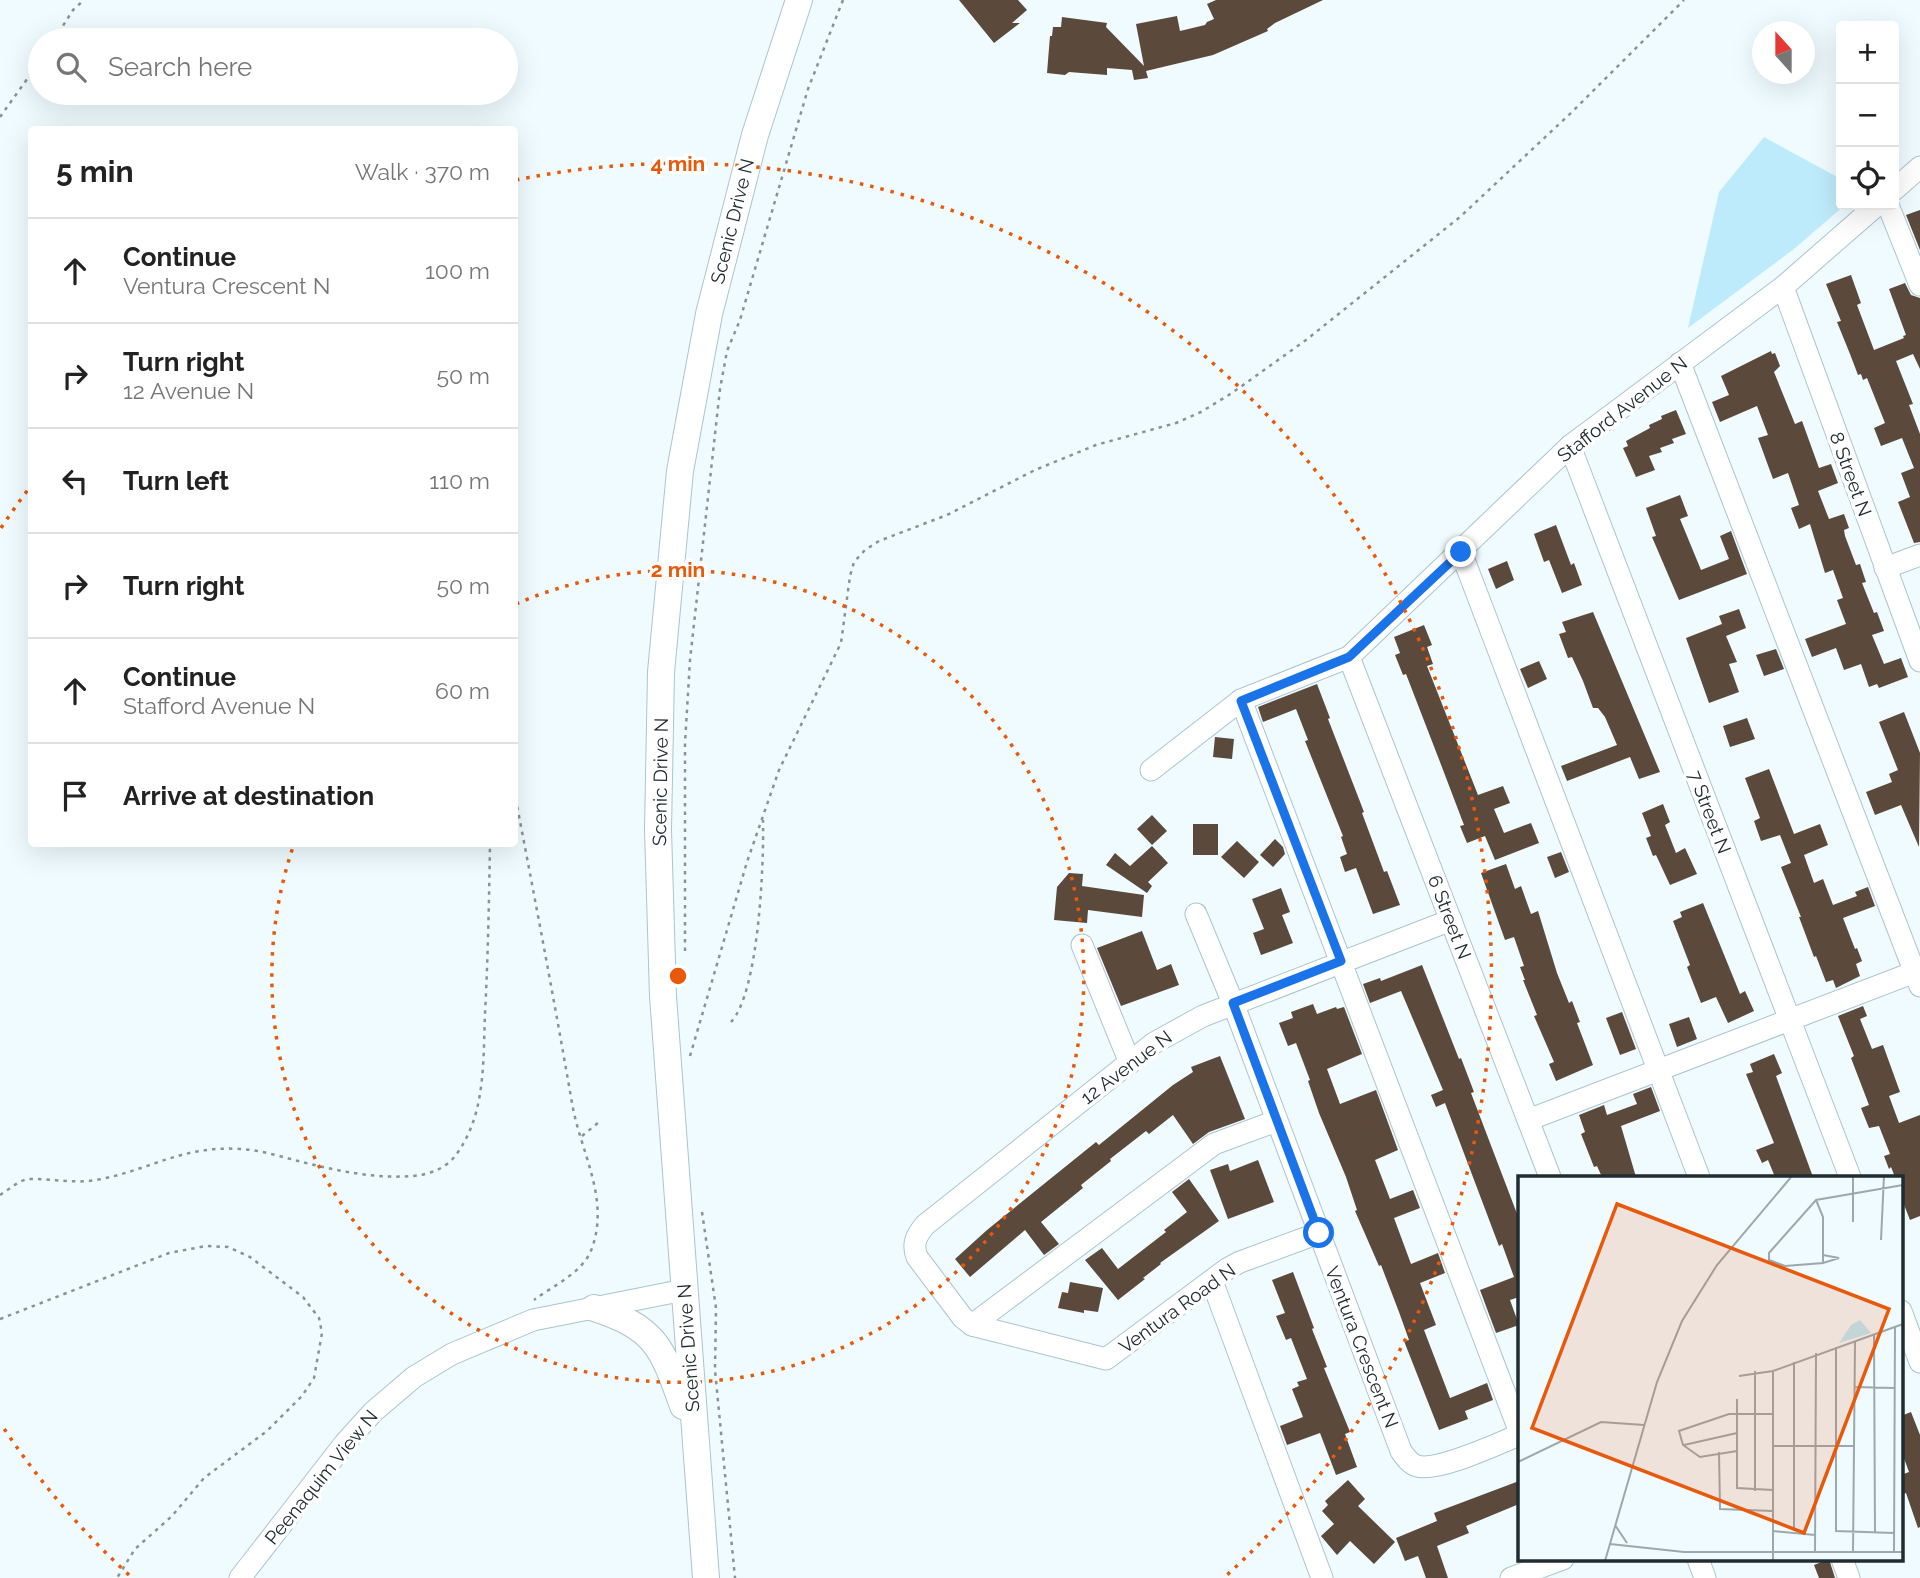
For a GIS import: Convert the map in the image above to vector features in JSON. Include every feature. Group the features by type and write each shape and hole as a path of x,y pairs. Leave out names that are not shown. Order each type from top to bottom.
{"main road":[{"name":"Scenic Drive N","path":"706,1578 663,996 659,898 662,672 680,471 709,314 755,135 799,0"},
{"path":"594,1308 634,1323 657,1346 672,1376 694,1437"}],"street":[{"path":"1899,186 1920,167"},
{"name":"Stafford Avenue N","path":"1349,657 1570,446 1783,287 1871,210"},
{"path":"1890,210 1920,285"},
{"name":"8 Street N","path":"1783,287 1920,661"},
{"path":"1528,1120 1790,1020 1918,976 1680,363"},
{"name":"7 Street N","path":"1570,446 1850,1176"},
{"path":"1461,552 1699,1176"},
{"path":"1885,568 1920,555"},
{"path":"1151,770 1241,701 1349,657"},
{"name":"6 Street N","path":"1349,657 1550,1176"},
{"path":"1241,701 1518,1427"},
{"name":"Ventura Crescent N","path":"1196,914 1233,1003 1401,1451 1414,1465 1427,1468 1518,1435"},
{"name":"12 Avenue N","path":"972,1325 963,1318 917,1256 915,1241 925,1225 1130,1063 1179,1028 1233,1003 1451,920"},
{"path":"1082,945 1130,1063"},
{"path":"972,1325 1214,1144 1276,1121"},
{"name":"Ventura Road N","path":"972,1325 1106,1359 1240,1262 1319,1233"},
{"path":"1212,1281 1322,1578"},
{"name":"Peenaquim View N","path":"240,1578 345,1443 373,1412 414,1377 452,1354 506,1330 556,1314 684,1290"},
{"path":"1902,1314 1920,1362"},
{"path":"1511,1578 1560,1560"},
{"path":"1698,1560 1705,1578"},
{"path":"1842,1560 1849,1578"}],"path":[{"path":"62,28 83,0"},
{"path":"684,958 685,743 700,560 722,376 727,351 740,320 808,89 843,0"},
{"path":"689,1046 690,1059 747,862 779,770 835,660 841,643 850,576 854,562 865,550 879,541 947,515 1035,470 1096,445 1176,423 1201,412 1232,393 1306,340 1460,216 1572,112 1684,0"},
{"path":"0,117 28,78"},
{"path":"518,812 572,1106 596,1192 598,1211 592,1248 583,1265 533,1301"},
{"path":"731,1022 739,1009 757,941 764,848 763,817"},
{"path":"0,1195 27,1179 93,1181 171,1156 216,1149 265,1152 322,1167 372,1174 414,1175 446,1166 469,1134 480,1092 487,985 490,847"},
{"path":"581,1137 598,1122"},
{"path":"701,1205 716,1308 715,1370 735,1578"},
{"path":"0,1319 169,1253 206,1246 228,1247 250,1257 303,1297 319,1318 322,1333 314,1378 302,1396 267,1431 204,1478 172,1516 135,1549 117,1578"}],"shaded area":[{"path":"1764,137 1836,176 1836,210 1839,210 1794,249 1688,328 1719,192"}],"building":[{"path":"959,0 1018,0 1027,10 1012,23 1020,23 994,43"},
{"path":"1216,0 1323,0 1275,23 1268,31 1213,55 1146,71 1148,78 1134,80 1132,70 1107,68 1107,75 1047,73 1050,36 1053,27 1061,27 1062,17 1107,23 1106,27 1144,66 1136,24 1177,16 1180,31 1205,25 1214,19 1207,4"},
{"path":"1920,210 1920,250 1906,215"},
{"path":"1851,275 1861,303 1857,305 1874,350 1906,335 1889,289 1905,283 1911,295 1920,298 1920,369 1913,354 1896,361 1913,404 1909,405 1920,434 1920,542 1914,543 1898,502 1910,497 1901,473 1914,468 1902,438 1881,446 1874,428 1885,423 1867,378 1863,380 1861,374 1858,375 1837,322 1841,321 1826,284"},
{"path":"1771,351 1772,354 1775,353 1780,366 1774,372 1795,424 1802,421 1819,468 1831,464 1838,483 1818,491 1829,519 1844,514 1849,528 1844,530 1845,536 1856,565 1860,564 1866,582 1862,583 1884,631 1872,635 1884,664 1901,658 1908,677 1879,688 1877,684 1869,687 1861,664 1844,670 1836,648 1812,657 1805,639 1846,624 1837,600 1843,598 1833,570 1825,573 1810,524 1799,529 1791,508 1799,505 1788,473 1773,479 1758,438 1768,435 1757,406 1720,422 1712,402 1729,395 1721,376"},
{"path":"1676,410 1686,434 1672,439 1674,443 1660,448 1662,452 1649,456 1655,470 1636,477 1623,448 1628,446 1626,441 1650,428 1649,425 1662,419 1661,416"},
{"path":"1680,495 1688,516 1680,519 1701,570 1729,559 1720,536 1731,531 1747,574 1679,600 1652,537 1656,536 1646,508"},
{"path":"1556,525 1571,565 1574,563 1582,585 1562,593 1549,560 1544,562 1534,534"},
{"path":"1507,561 1514,580 1496,589 1488,569"},
{"path":"1739,609 1746,628 1726,636 1737,662 1729,664 1739,692 1709,703 1686,638 1722,624 1719,616"},
{"path":"1593,612 1660,772 1639,779 1630,757 1567,781 1561,766 1617,745 1605,717 1598,708 1593,708 1572,657 1568,658 1559,634 1566,632 1562,622"},
{"path":"1424,625 1432,645 1427,647 1433,664 1427,666 1478,795 1503,786 1510,803 1494,809 1504,833 1531,823 1539,843 1495,860 1485,836 1467,843 1460,826 1464,825 1440,762 1406,674 1403,675 1395,655 1400,653 1394,637"},
{"path":"1776,649 1784,669 1764,676 1756,655"},
{"path":"1539,661 1547,679 1528,688 1520,669"},
{"path":"1317,684 1384,872 1387,871 1400,905 1373,914 1356,868 1345,872 1340,857 1347,854 1341,837 1343,836 1305,741 1308,740 1296,709 1263,722 1258,707"},
{"path":"1904,712 1920,753 1919,847 1901,805 1875,815 1866,792 1892,782 1889,774 1898,770 1879,722"},
{"path":"1747,718 1755,739 1730,747 1723,726"},
{"path":"1215,737 1234,739 1232,759 1213,757"},
{"path":"1769,769 1794,834 1820,824 1828,845 1804,855 1814,883 1823,879 1833,905 1857,896 1855,892 1868,887 1875,906 1843,918 1862,961 1856,964 1860,976 1836,988 1833,980 1826,982 1799,917 1781,867 1791,863 1780,835 1761,841 1754,821 1760,818 1745,778"},
{"path":"1663,804 1670,822 1665,825 1676,853 1685,848 1697,874 1670,885 1646,838 1651,836 1642,813"},
{"path":"1152,815 1167,831 1152,845 1137,829"},
{"path":"1193,824 1218,824 1218,855 1193,855"},
{"path":"1275,839 1283,847 1285,854 1273,867 1260,855"},
{"path":"1237,841 1259,862 1244,878 1221,857"},
{"path":"1152,846 1168,863 1148,882 1152,886 1147,893 1106,865 1115,853 1130,866"},
{"path":"1561,852 1569,872 1555,878 1547,857"},
{"path":"1506,864 1515,889 1521,886 1531,914 1538,911 1557,973 1569,1003 1572,1001 1580,1022 1577,1023 1593,1065 1556,1081 1549,1064 1554,1062 1534,1016 1537,1015 1523,980 1520,967 1524,966 1514,937 1505,940 1481,873"},
{"path":"1069,873 1083,874 1082,886 1144,895 1142,917 1088,910 1087,923 1054,920 1057,887"},
{"path":"1281,888 1290,912 1282,915 1293,943 1261,955 1253,933 1264,929 1252,899"},
{"path":"1703,903 1740,994 1745,991 1754,1011 1728,1023 1716,997 1701,1003 1673,921 1682,917 1680,912"},
{"path":"1142,931 1157,970 1171,964 1179,985 1121,1006 1097,948"},
{"path":"1422,965 1459,1059 1461,1058 1474,1092 1471,1093 1518,1216 1518,1297 1510,1300 1518,1325 1496,1333 1480,1290 1514,1277 1502,1244 1499,1246 1445,1103 1436,1107 1431,1095 1443,1090 1401,991 1370,1003 1363,984 1380,978 1381,981"},
{"path":"1313,1004 1317,1014 1344,1007 1362,1054 1327,1069 1340,1104 1376,1090 1398,1150 1375,1160 1390,1199 1413,1190 1420,1208 1394,1218 1411,1264 1438,1253 1445,1273 1420,1283 1436,1325 1424,1330 1450,1398 1487,1383 1493,1400 1465,1411 1468,1419 1439,1430 1404,1341 1409,1340 1399,1312 1381,1265 1379,1266 1355,1211 1357,1210 1346,1177 1319,1113 1296,1043 1288,1046 1279,1023 1293,1018 1291,1012"},
{"path":"1863,1006 1867,1016 1860,1019 1872,1049 1883,1045 1900,1092 1889,1096 1899,1123 1920,1115 1920,1216 1910,1220 1902,1200 1902,1176 1895,1176 1891,1167 1889,1169 1884,1156 1890,1154 1879,1126 1869,1128 1861,1108 1869,1105 1838,1016"},
{"path":"1622,1012 1636,1049 1620,1055 1606,1018"},
{"path":"1689,1017 1697,1039 1677,1047 1669,1024"},
{"path":"1774,1054 1782,1073 1776,1076 1813,1176 1775,1176 1768,1160 1762,1163 1756,1150 1774,1143 1746,1074 1753,1072 1750,1064"},
{"path":"1220,1056 1245,1119 1209,1132 1193,1144 1173,1115 1149,1134 1146,1131 1110,1159 1111,1161 1081,1185 1083,1188 1041,1222 1059,1244 1044,1255 1025,1230 970,1277 955,1259 1096,1142 1099,1145 1193,1072 1191,1067"},
{"path":"1651,1087 1660,1111 1621,1126 1636,1176 1602,1176 1597,1166 1594,1167 1581,1134 1585,1132 1579,1115 1604,1105 1607,1115 1637,1104 1633,1094"},
{"path":"1258,1160 1274,1202 1228,1219 1210,1170 1228,1164 1230,1171"},
{"path":"1189,1179 1219,1221 1160,1263 1118,1300 1085,1260 1102,1248 1118,1269 1166,1232 1164,1230 1187,1212 1172,1192"},
{"path":"1293,1272 1327,1367 1324,1368 1350,1432 1345,1434 1357,1467 1336,1475 1320,1433 1287,1445 1280,1426 1303,1417 1292,1389 1299,1386 1297,1382 1307,1379 1291,1338 1286,1340 1276,1316 1285,1313 1272,1280"},
{"path":"1070,1282 1103,1288 1098,1312 1084,1310 1084,1313 1058,1308 1062,1292 1068,1293"},
{"path":"1911,1412 1920,1435 1918,1528 1906,1493 1902,1495 1902,1475 1909,1472 1902,1453 1902,1416"},
{"path":"1348,1480 1365,1499 1358,1506 1395,1542 1374,1564 1350,1541 1337,1555 1321,1536 1334,1524 1322,1511 1328,1505 1325,1501"},
{"path":"1518,1481 1518,1504 1466,1526 1469,1533 1437,1546 1448,1578 1426,1578 1418,1556 1405,1561 1396,1538 1437,1521 1434,1513"},
{"path":"1829,1560 1835,1578 1819,1578 1814,1565"}],"route":[{"path":"1319,1233 1233,1003 1341,961 1241,701 1349,657 1461,552"}]}
